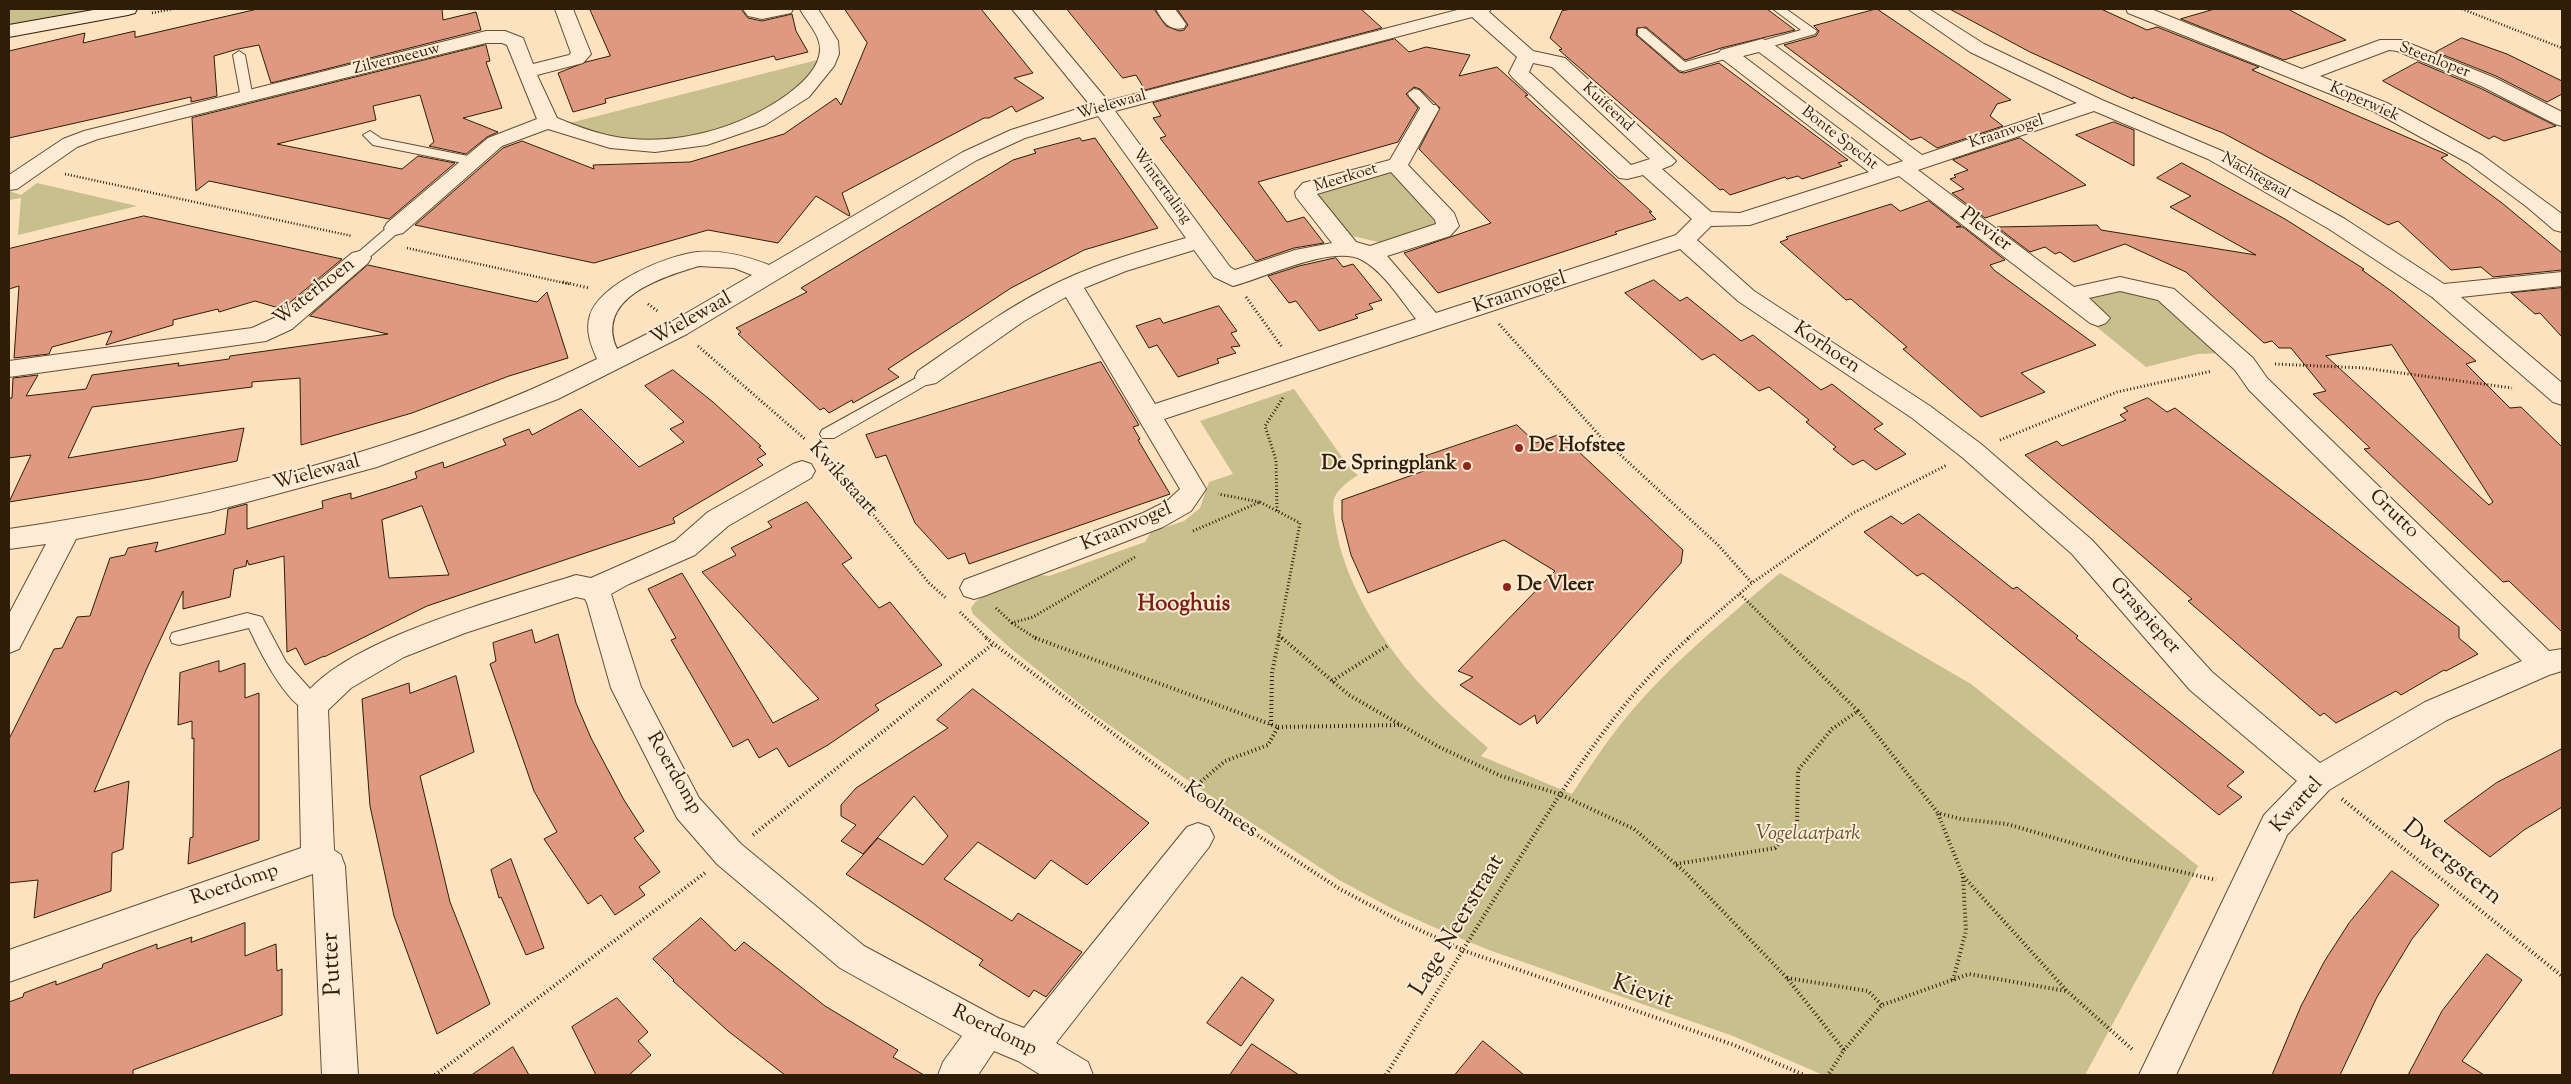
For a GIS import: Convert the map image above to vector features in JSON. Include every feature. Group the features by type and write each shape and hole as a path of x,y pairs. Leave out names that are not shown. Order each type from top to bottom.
{"street":[{"path":"9,32 128,9"},
{"path":"526,72 576,60 581,54 564,9"},
{"path":"752,9 754,12 762,14 784,9"},
{"path":"548,122 592,139 632,145 681,143 735,130 764,118 810,87 826,66 829,45 809,9"},
{"name":"Wintertaling","path":"1021,9 1103,108 1222,272 1233,279"},
{"path":"1165,9 1177,24"},
{"path":"1477,9 1527,56"},
{"name":"Wielewaal","path":"9,539 67,531 210,502 377,458 549,393 611,363 679,328 970,156 1018,134 1103,108 1477,9"},
{"name":"Nachtegaal","path":"1917,9 1977,48 2095,104 2215,155 2337,224 2440,292 2562,396"},
{"name":"Koperwiek","path":"2147,11 2380,107 2475,159 2535,202 2562,225"},
{"name":"Zilvermeeuw","path":"9,184 70,143 91,135 486,38 505,37 516,42 526,72 548,122"},
{"name":"Steenloper","path":"2301,76 2387,44 2394,45 2488,82 2562,120"},
{"path":"1728,54 1762,45"},
{"name":"Bonte Specht","path":"1762,45 1901,168"},
{"name":"Bonte Specht","path":"1728,54 1901,168"},
{"name":"Kuifeend","path":"1527,56 1558,62 1665,161 1627,173 1519,73 1527,56"},
{"name":"Kraanvogel","path":"1150,415 1297,367 1328,362 1439,324 1483,306 1684,240 1704,219 1742,220 2095,104"},
{"name":"Meerkoet","path":"1397,166 1429,109"},
{"name":"Waterhoen","path":"395,228 495,142 548,122"},
{"name":"Meerkoet","path":"1348,247 1306,198 1306,192 1311,188 1388,166 1397,166 1446,218 1448,226 1442,231 1370,254"},
{"path":"1647,167 1704,219"},
{"name":"Plevier","path":"1901,168 2098,318"},
{"name":"Korhoen","path":"1684,240 1746,296 1921,412 1972,451"},
{"name":"Kwikstaart","path":"927,377 1036,303 1071,285 1129,262 1200,241"},
{"path":"1233,279 1331,248 1348,247 1370,254 1439,324"},
{"name":"Waterhoen","path":"9,369 258,336 284,322 360,258"},
{"name":"Wielewaal","path":"611,363 600,338 602,315 618,294 653,272 698,259 737,261 771,274"},
{"path":"2440,292 2562,279"},
{"name":"Grutto","path":"2070,295 2120,284 2166,294 2244,364 2258,384 2553,662"},
{"name":"Kraanvogel","path":"974,588 1153,520 1177,508 1191,496 1193,489 1188,477 1071,285"},
{"name":"Graspieper","path":"1972,451 2082,547 2201,681 2318,780"},
{"name":"Kwikstaart","path":"594,590 685,548 718,519 802,471"},
{"path":"9,640 67,531"},
{"path":"318,857 313,706 340,679 394,649 455,625 576,586 594,590"},
{"name":"Roerdomp","path":"594,590 601,603 626,688 688,808 729,854 852,957 987,1032 1030,1048 1075,1075"},
{"name":"Kwartel","path":"2158,1074 2276,825 2318,780 2436,711 2553,662"},
{"name":"Koolmees","path":"1030,1048 1198,837"},
{"name":"Roerdomp","path":"9,966 318,857"},
{"name":"Putter","path":"318,857 329,866 340,1075"},
{"path":"956,1075 987,1032"}],"lane":[{"path":"1762,45 1811,31 1779,9"},
{"path":"1642,32 1683,67 1728,54"},
{"path":"239,55 247,98"},
{"path":"1414,93 1429,109"},
{"path":"370,135 378,142 473,161"},
{"name":"Waterhoen","path":"360,258 395,228"},
{"name":"Kwikstaart","path":"828,434 927,377"},
{"path":"179,638 247,620 256,622 272,658 298,692 313,706"}],"path":[{"path":"2462,9 2562,48"},
{"path":"1233,279 1297,367"},
{"path":"1483,306 1600,436 1718,545 1752,583"},
{"name":"Kwikstaart","path":"679,328 811,445"},
{"path":"1274,375 1284,397 1265,426 1276,460 1277,510"},
{"name":"Kwikstaart","path":"826,457 930,582 993,644"},
{"path":"1260,502 1300,523 1272,673 1271,725"},
{"path":"1740,594 1858,711 1938,813 1963,876 1966,931 1953,980"},
{"path":"1012,623 1037,639 1278,727 1401,725"},
{"path":"1279,635 1349,696 1401,725 1501,776 1560,794 1634,829 1676,864 1787,978 1844,1050"},
{"name":"Koolmees","path":"993,644 1190,791 1338,888 1398,920 1465,951"},
{"path":"1332,681 1387,646"},
{"path":"1676,864 1774,848 1797,824 1798,770 1832,729 1858,711"},
{"path":"1190,791 1225,761 1268,745 1278,727"},
{"name":"Dwergstern","path":"2318,780 2562,976"},
{"name":"Lage Neerstraat","path":"1386,1075 1465,951 1560,794"},
{"path":"1938,813 1961,819 2007,824 2126,858 2246,887"},
{"path":"1963,876 2067,991 2158,1074"},
{"name":"Kievit","path":"1465,951 1734,1045 1804,1075"},
{"path":"1828,1075 1844,1050 1882,1005 1969,974 2067,991"},
{"path":"1787,978 1868,991 1882,1005"}],"green space":[{"path":"9,9 102,9 9,26"},
{"path":"821,59 808,79 780,102 724,129 693,137 654,141 622,139 562,125"},
{"path":"1390,172 1438,225 1383,243 1339,233 1313,192"},
{"path":"37,183 137,206 18,235 21,198 9,200 9,191 21,195"},
{"path":"2114,290 2151,293 2222,353 2198,354 2146,367 2093,324 2109,320 2084,299"},
{"name":"Vogelaarpark","path":"1294,389 1351,470 1358,475 1338,491 1333,507 1339,543 1346,565 1365,608 1390,648 1418,682 1443,708 1488,748 1481,756 1572,794 1611,737 1642,699 1699,643 1780,573 1971,684 2198,866 2085,1075 1823,1075 1733,1036 1489,950 1447,933 1393,909 1339,880 1206,793 1085,708 1009,647 973,614 971,608 976,601 1022,573 1049,576 1145,542 1151,532 1184,521 1200,508 1209,482 1233,474 1200,421"}],"building":[{"path":"258,9 442,9 443,20 476,12 481,30 271,83 259,45 238,49 214,56 217,96 191,102 191,97 9,138 9,51 85,33 83,43 135,31 135,37"},
{"path":"590,9 741,9 748,18 762,21 792,14 796,31 808,52 776,60 774,56 605,99 606,103 573,112 558,73 586,62 610,56"},
{"path":"845,9 981,9 1033,73 1014,78 1044,98 1016,112 1012,106 989,118 984,118 842,193 849,216 816,196 778,243 708,230 594,263 415,225 503,148 522,141 594,169 593,165 690,162 784,134 836,98 841,105 867,43"},
{"path":"1067,9 1154,9 1166,26 1179,31 1184,30 1188,25 1177,9 1361,9 1382,28 1145,90 1136,75 1123,78"},
{"path":"1572,9 1767,9 1795,30 1721,48 1685,60 1646,27 1637,28 1636,35 1679,72 1684,73 1719,63 1848,160 1838,163 1842,166 1802,179 1798,176 1787,179 1785,177 1730,195 1723,189 1720,190 1559,50 1562,49 1550,38 1562,11"},
{"path":"1877,9 2011,100 1997,104 1990,116 2003,126 1937,148 1921,137 1911,140 1784,45 1816,36 1819,31 1814,26"},
{"path":"1950,9 2101,9 2147,30 2157,27 2259,67 2252,70 2448,155 2441,158 2502,203 2562,253 2562,270 2493,277 2481,267 2451,270 2398,221 2388,225 2314,182 2223,133 2133,97 2133,99 2030,52"},
{"path":"2215,9 2288,9 2346,40 2284,60 2181,19"},
{"path":"2462,38 2507,54 2562,81 2562,94 2547,102 2496,76 2436,52"},
{"path":"1395,39 1409,52 1426,47 1470,55 1459,76 1497,67 1528,95 1525,96 1652,212 1649,212 1656,219 1615,232 1617,234 1438,293 1404,253 1491,223 1419,149 1440,108 1420,89 1414,87 1406,94 1418,108 1398,142 1258,182 1287,222 1304,217 1324,243 1294,248 1256,261 1160,138 1166,136 1153,118 1161,116 1153,103"},
{"path":"486,45 490,61 486,62 502,108 463,118 498,132 487,137 466,154 429,146 434,142 420,95 373,106 376,120 277,144 402,169 418,156 455,163 389,219 209,181 196,191 192,118"},
{"path":"2418,62 2480,88 2556,126 2504,141 2494,136 2489,139 2383,81"},
{"path":"2114,122 2134,130 2134,166 2076,135"},
{"path":"1080,138 1082,141 1095,138 1158,228 1084,250 1011,288 888,369 899,377 853,403 852,400 829,413 824,408 820,410 738,334 741,332 736,328 807,292 801,288 1013,160 1036,153 1034,150"},
{"path":"2020,138 2086,185 1985,218 1952,193 1964,189 1950,179 1956,177 1954,175 1968,170 1953,160"},
{"path":"2182,163 2285,219 2364,269 2362,270 2394,293 2476,361 2466,364 2510,408 2521,407 2562,447 2562,632 2509,581 2503,582 2364,449 2370,448 2313,394 2326,391 2291,348 2279,348 2272,341 2264,343 2186,272 2125,244 2074,262 2060,252 2055,254 2045,247 2030,252 1997,227 2097,225 2101,230 2256,255 2170,207 2191,196 2157,178","holes":["2392,345 2493,502 2489,505 2326,356"]},
{"path":"1929,201 1961,226 1956,227 1963,227 2005,260 1990,265 1994,270 2096,345 2021,373 2045,392 1981,417 1903,349 1907,347 1851,299 1846,300 1780,242 1788,239 1786,237 1891,204 1900,211"},
{"path":"144,216 342,259 282,309 255,301 219,312 218,309 173,320 173,325 106,345 112,331 52,347 49,354 14,358 19,286 9,289 9,249"},
{"path":"1336,258 1343,267 1353,264 1382,300 1369,304 1373,309 1355,315 1358,318 1319,331 1296,301 1289,303 1268,276 1299,266"},
{"path":"368,265 537,302 547,292 568,358 509,376 412,413 301,445 300,378 252,382 252,387 92,407 68,458 244,428 237,461 150,479 9,502 31,455 9,458 9,398 12,398 13,378 38,375 26,396 86,389 92,375 179,363 178,366 229,359 230,356 388,334 310,316"},
{"path":"1654,280 1680,301 1687,297 1741,341 1753,335 1821,390 1832,384 1883,424 1874,429 1906,454 1876,470 1863,460 1853,465 1833,449 1836,447 1806,422 1809,420 1769,387 1759,391 1714,354 1702,360 1625,293"},
{"path":"2562,288 2562,337 2540,313 2535,314 2511,293"},
{"path":"1219,306 1237,331 1231,333 1240,346 1231,347 1236,353 1217,359 1219,363 1178,377 1157,345 1149,348 1136,326 1160,318 1163,323"},
{"path":"1101,362 1139,425 1133,427 1140,439 1138,440 1170,494 969,564 965,553 948,559 915,523 886,455 876,458 866,435"},
{"path":"673,370 713,402 761,446 759,447 766,454 757,459 763,465 673,518 675,523 427,606 305,665 296,648 287,652 284,556 249,565 247,560 246,566 234,569 230,597 183,609 183,591 147,668 94,792 129,781 123,849 112,853 111,891 34,918 38,880 9,883 9,739 54,649 62,648 77,617 90,616 110,558 125,555 128,548 158,542 155,552 225,534 228,509 247,504 247,529 323,508 322,501 351,493 351,499 387,488 417,478 415,472 443,462 444,468 506,445 503,439 529,429 532,435 581,409 639,467 684,442 670,429 684,422 645,386","holes":["422,506 449,575 389,578 382,520"]},
{"path":"2148,398 2167,412 2175,408 2459,627 2459,638 2478,654 2446,671 2444,670 2401,695 2396,691 2336,723 2324,713 2320,716 2188,601 2192,599 2025,455 2057,441 2062,446 2126,420 2120,415 2128,411 2124,408"},
{"name":"De Vleer","path":"1517,425 1536,443 1560,434 1683,550 1681,563 1537,724 1535,715 1520,725 1460,685 1473,677 1458,671 1555,571 1504,540 1368,593 1351,555 1342,519 1342,500 1435,467 1426,456"},
{"path":"807,502 852,558 842,564 879,608 890,602 942,665 875,705 879,710 828,745 789,767 777,748 759,758 748,739 733,747 671,640 676,638 648,589 682,573 773,723 819,699 702,572 736,555 731,548 772,527 768,522"},
{"path":"1919,514 2013,589 2017,587 2078,636 2076,638 2244,772 2227,786 2242,797 2219,815 1936,583 1923,573 1917,576 1864,532 1891,516 1902,524"},
{"path":"532,630 535,643 558,634 576,703 591,738 624,800 644,831 634,838 660,872 639,887 645,895 615,915 601,895 588,904 544,839 557,832 534,791 490,664 496,661 493,643"},
{"path":"219,661 219,672 245,663 245,698 259,693 259,840 188,864 190,838 193,837 194,738 192,739 192,721 178,725 180,673"},
{"path":"456,676 474,752 420,776 450,902 490,1004 437,1034 394,916 370,806 362,699 409,683 410,693"},
{"path":"973,689 1149,823 1087,885 1051,860 1035,879 978,842 944,879 1012,921 1018,913 1082,952 1046,997 1034,990 1029,997 979,965 983,960 846,874 878,838 923,865 948,836 914,796 863,854 841,841 856,825 841,816 841,805 856,788 948,728 937,720"},
{"path":"2562,749 2562,807 2524,830 2490,857 2444,821 2496,783"},
{"path":"511,859 544,948 526,955 501,897 499,898 491,870"},
{"path":"2392,871 2439,905 2412,939 2377,997 2340,1075 2272,1075 2301,1006 2324,962 2349,923"},
{"path":"701,918 735,951 744,942 825,1006 898,1050 893,1057 924,1075 785,1075 728,1031 673,981 653,959"},
{"path":"245,923 245,956 276,944 277,971 282,969 282,1015 133,1070 133,1075 9,1075 9,1002 23,997 24,993 56,981 56,985 102,968 103,964 157,944 157,949 192,937 191,942"},
{"path":"2487,954 2522,980 2462,1061 2484,1075 2408,1075 2442,1011"},
{"path":"1242,977 1274,1000 1241,1046 1207,1023"},
{"path":"617,998 648,1032 638,1041 651,1055 629,1075 596,1075 572,1027"},
{"path":"1483,1041 1524,1075 1455,1075"},
{"path":"1252,1044 1299,1075 1230,1075"},
{"path":"513,1047 529,1075 472,1075"}],"place":[{"name":"De Hofstee","path":"1519,448"},
{"name":"De Springplank","path":"1467,466"},
{"name":"De Vleer","path":"1507,587"}],"district":[{"name":"Hooghuis","path":"1184,606"}]}
